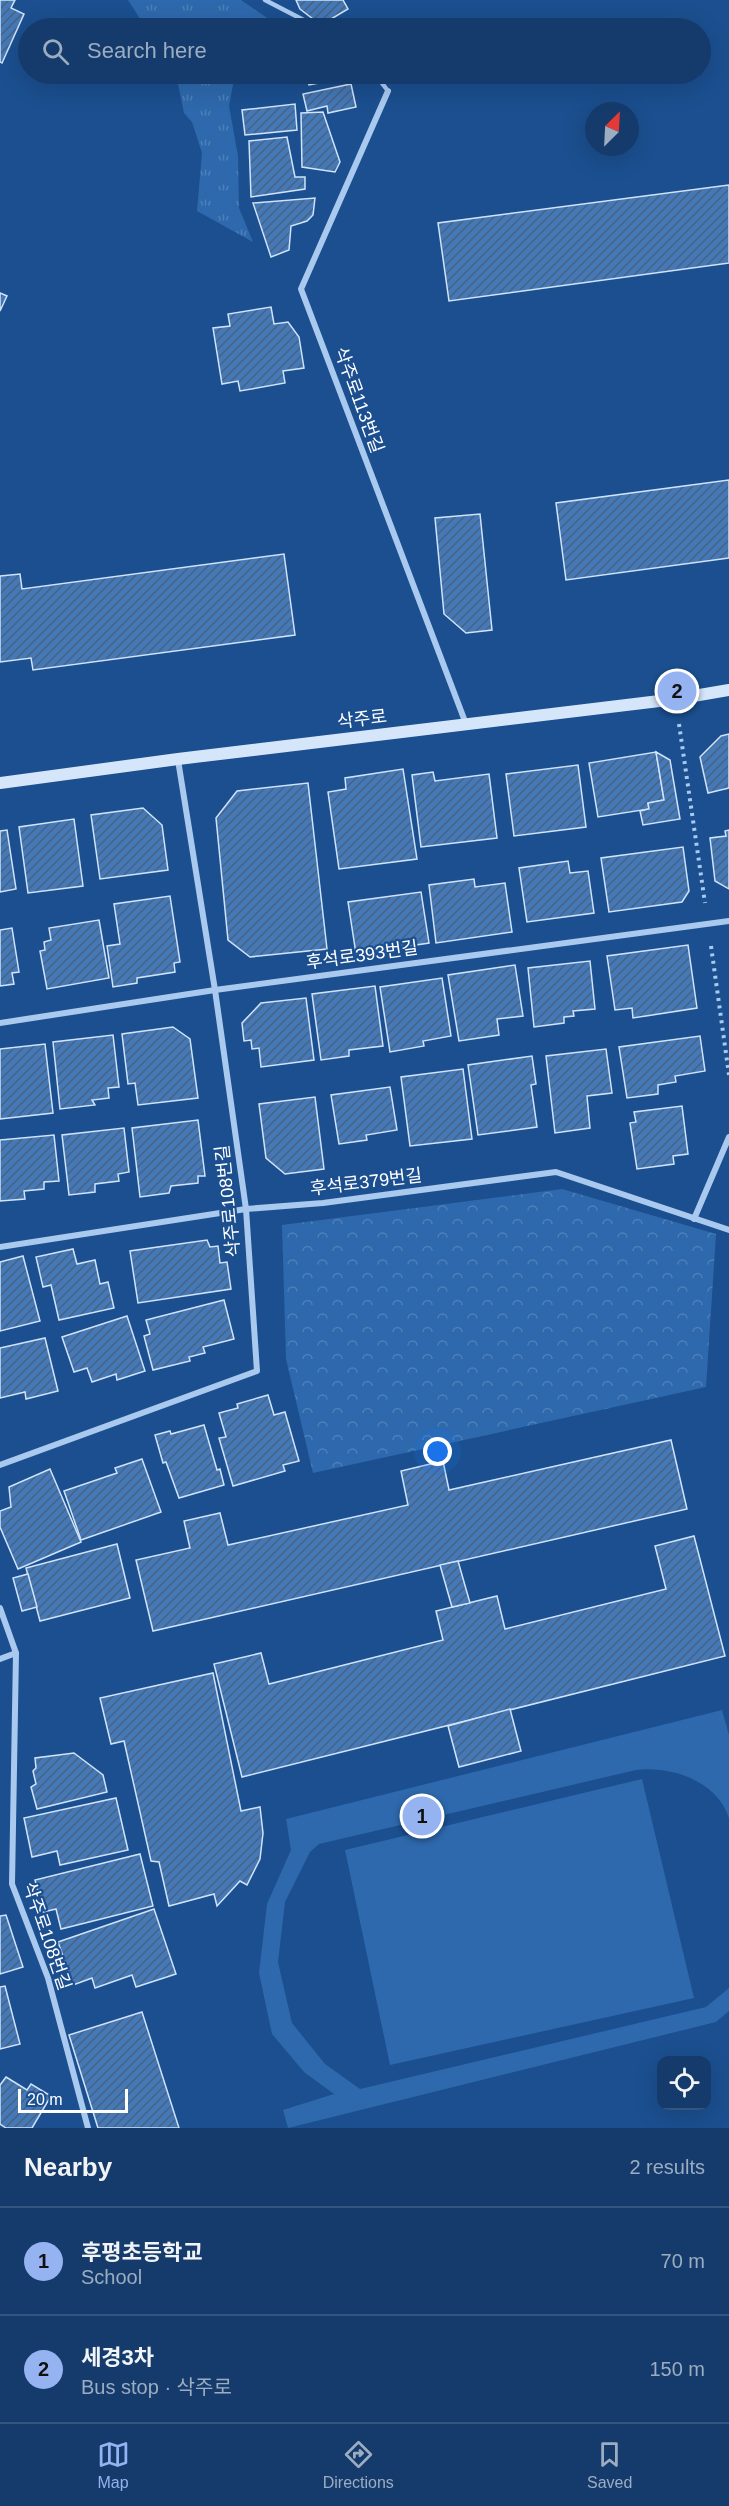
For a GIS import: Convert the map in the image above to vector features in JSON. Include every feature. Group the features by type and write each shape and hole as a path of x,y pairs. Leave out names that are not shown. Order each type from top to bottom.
{"street":[{"name":"삭주로113번길","path":"388,91 301,289 466,724"},
{"name":"삭주로","path":"0,783 178,759 676,699 729,690"},
{"name":"삭주로108번길","path":"0,1465 257,1371 246,1209 215,990 178,759"},
{"name":"후석로393번길","path":"0,1023 215,990 729,921"},
{"path":"694,1219 729,1137"},
{"name":"후석로379번길","path":"0,1247 246,1209 323,1203 556,1172 729,1230"},
{"name":"삭주로108번길","path":"0,1608 16,1653 12,1884 48,1978 88,2128"},
{"path":"0,1659 16,1653"}],"lane":[{"path":"265,0 300,18"},
{"path":"383,84 388,91"}],"path":[{"path":"676,699 729,1075"}],"green space":[{"path":"128,0 241,0 267,18 140,18"},
{"path":"178,84 233,84 229,106 238,156 239,208 253,242 197,211 202,153 192,122 184,113"},
{"path":"562,1189 716,1234 706,1387 313,1473 286,1359 282,1225"},
{"path":"722,1710 729,1735 729,1818 723,1805 704,1785 678,1774 650,1769 636,1770 319,1844 310,1852 285,1902 278,1962 292,2023 325,2064 360,2089 706,2007 729,1988 729,2011 716,2022 288,2128 283,2110 334,2094 304,2072 272,2034 259,1973 267,1904 291,1850 286,1819"},
{"path":"642,1779 694,1998 390,2065 345,1850"}],"building":[{"path":"0,0 15,0 11,8 24,14 22,18 18,18 18,27 2,63 0,62"},
{"path":"296,0 343,0 348,9 333,18 312,18 300,9"},
{"path":"351,84 356,107 328,113 327,106 307,111 303,94"},
{"path":"295,104 297,130 245,135 242,110"},
{"path":"323,112 340,162 335,172 302,167 301,113"},
{"path":"287,137 295,177 305,177 305,189 251,197 249,141"},
{"path":"729,185 729,263 449,301 438,223"},
{"path":"315,198 313,215 307,221 291,226 289,250 271,257 253,203"},
{"path":"0,293 7,296 0,311"},
{"path":"271,307 274,324 288,322 299,337 304,368 283,371 285,383 240,391 238,381 222,384 213,328 230,326 228,314"},
{"path":"729,480 729,558 566,580 556,503"},
{"path":"480,514 492,630 466,633 444,614 435,518"},
{"path":"284,554 295,635 33,670 31,658 0,662 0,576 20,574 22,589"},
{"path":"729,734 729,788 708,793 700,757 721,736"},
{"path":"656,752 664,800 648,803 649,809 598,817 589,763"},
{"path":"656,752 670,760 680,819 643,825 640,811 649,809 648,803 664,800"},
{"path":"578,765 586,827 514,836 506,774"},
{"path":"403,769 417,859 339,869 328,792 346,789 345,778"},
{"path":"433,772 435,781 489,774 497,838 421,847 412,775"},
{"path":"308,783 327,949 250,957 228,940 216,818 237,791"},
{"path":"143,808 162,825 168,870 100,879 91,815"},
{"path":"74,819 83,886 28,893 19,827"},
{"path":"7,830 16,889 0,892 0,831"},
{"path":"729,830 729,889 715,881 710,838 726,836 725,831"},
{"path":"683,847 689,891 682,902 609,912 601,858"},
{"path":"568,861 570,873 588,871 594,913 527,922 519,868"},
{"path":"474,879 475,887 505,883 512,932 436,943 429,885"},
{"path":"421,892 429,943 356,954 348,902"},
{"path":"170,896 180,962 174,963 175,972 137,978 137,983 113,987 107,946 120,944 114,904"},
{"path":"99,920 109,978 47,989 40,951 45,950 44,942 51,940 49,928"},
{"path":"12,928 19,972 12,973 14,984 0,986 0,930"},
{"path":"688,945 697,1008 633,1018 632,1008 615,1010 607,956"},
{"path":"590,961 595,1009 573,1011 574,1016 564,1017 564,1023 534,1027 528,968"},
{"path":"515,965 523,1016 497,1019 499,1035 459,1041 448,975"},
{"path":"442,978 451,1036 423,1041 424,1046 390,1052 380,987"},
{"path":"375,986 383,1046 349,1050 349,1056 321,1060 312,994"},
{"path":"306,998 314,1060 261,1067 259,1048 252,1049 251,1040 244,1041 242,1023 261,1003"},
{"path":"173,1027 190,1039 198,1098 138,1105 135,1083 128,1084 122,1034"},
{"path":"113,1035 119,1087 108,1088 109,1098 92,1100 95,1105 60,1109 53,1042"},
{"path":"700,1036 705,1071 675,1076 676,1082 658,1085 658,1094 627,1098 619,1047"},
{"path":"45,1044 53,1113 0,1119 0,1049"},
{"path":"606,1049 612,1093 587,1096 590,1128 555,1133 546,1056"},
{"path":"532,1056 536,1084 531,1085 537,1127 478,1135 468,1065"},
{"path":"463,1069 472,1139 410,1146 401,1077"},
{"path":"390,1087 397,1130 366,1135 367,1140 339,1144 331,1095"},
{"path":"315,1097 324,1169 285,1174 266,1158 259,1104"},
{"path":"682,1106 688,1154 673,1156 674,1164 637,1169 630,1123 636,1122 634,1112"},
{"path":"198,1120 205,1176 198,1176 198,1183 171,1186 169,1193 140,1197 132,1128"},
{"path":"124,1128 129,1172 118,1174 119,1181 95,1184 95,1192 69,1195 62,1135"},
{"path":"54,1135 59,1181 44,1182 44,1189 24,1191 25,1199 0,1201 0,1140"},
{"path":"207,1240 210,1247 218,1246 220,1263 227,1262 231,1289 138,1303 130,1251"},
{"path":"73,1249 77,1264 95,1260 100,1284 108,1282 114,1308 59,1320 51,1285 43,1287 36,1257"},
{"path":"23,1256 40,1321 0,1331 0,1262"},
{"path":"224,1300 234,1339 203,1347 205,1353 189,1357 190,1361 153,1370 144,1336 150,1334 146,1320"},
{"path":"127,1316 145,1371 117,1380 116,1374 92,1382 87,1368 74,1372 62,1337"},
{"path":"45,1338 58,1391 26,1399 25,1392 0,1398 0,1348"},
{"path":"268,1395 274,1415 285,1412 299,1461 283,1465 285,1471 233,1486 219,1438 226,1437 219,1413 238,1408 237,1404"},
{"path":"204,1425 217,1470 220,1469 224,1485 179,1498 166,1462 163,1463 155,1435 170,1431 171,1434"},
{"path":"671,1440 687,1509 153,1631 136,1560 190,1548 184,1521 220,1513 228,1545 408,1505 401,1471 443,1461 449,1490"},
{"path":"142,1459 161,1512 81,1540 64,1491 117,1473 115,1468"},
{"path":"50,1469 81,1542 18,1569 0,1527 0,1511 11,1507 9,1487"},
{"path":"694,1536 725,1656 242,1777 214,1664 261,1653 269,1684 443,1640 436,1611 497,1596 505,1629 666,1589 655,1546"},
{"path":"117,1544 130,1598 40,1621 26,1568"},
{"path":"458,1561 470,1603 452,1607 440,1565"},
{"path":"28,1574 37,1607 22,1611 13,1578"},
{"path":"213,1673 241,1811 260,1807 263,1833 260,1859 247,1885 240,1881 217,1906 214,1894 169,1906 159,1862 151,1861 124,1741 111,1744 100,1698"},
{"path":"510,1709 521,1751 459,1767 448,1726"},
{"path":"74,1753 103,1775 107,1792 37,1809 31,1787 36,1784 33,1771 36,1768 35,1758"},
{"path":"116,1798 128,1850 60,1865 57,1851 32,1857 24,1818"},
{"path":"140,1854 153,1906 61,1929 56,1909 43,1912 35,1880"},
{"path":"154,1909 176,1974 136,1987 132,1975 95,1988 92,1978 73,1985 58,1942"},
{"path":"6,1915 23,1967 0,1974 0,1916"},
{"path":"5,1986 20,2044 0,2049 0,1987"},
{"path":"142,2012 179,2128 98,2128 69,2035"},
{"path":"6,2077 27,2090 31,2084 51,2096 32,2128 6,2128 0,2124 0,2085"}],"place":[{"name":"세경3차","path":"677,691"},
{"name":"후평초등학교","path":"422,1816"}]}
